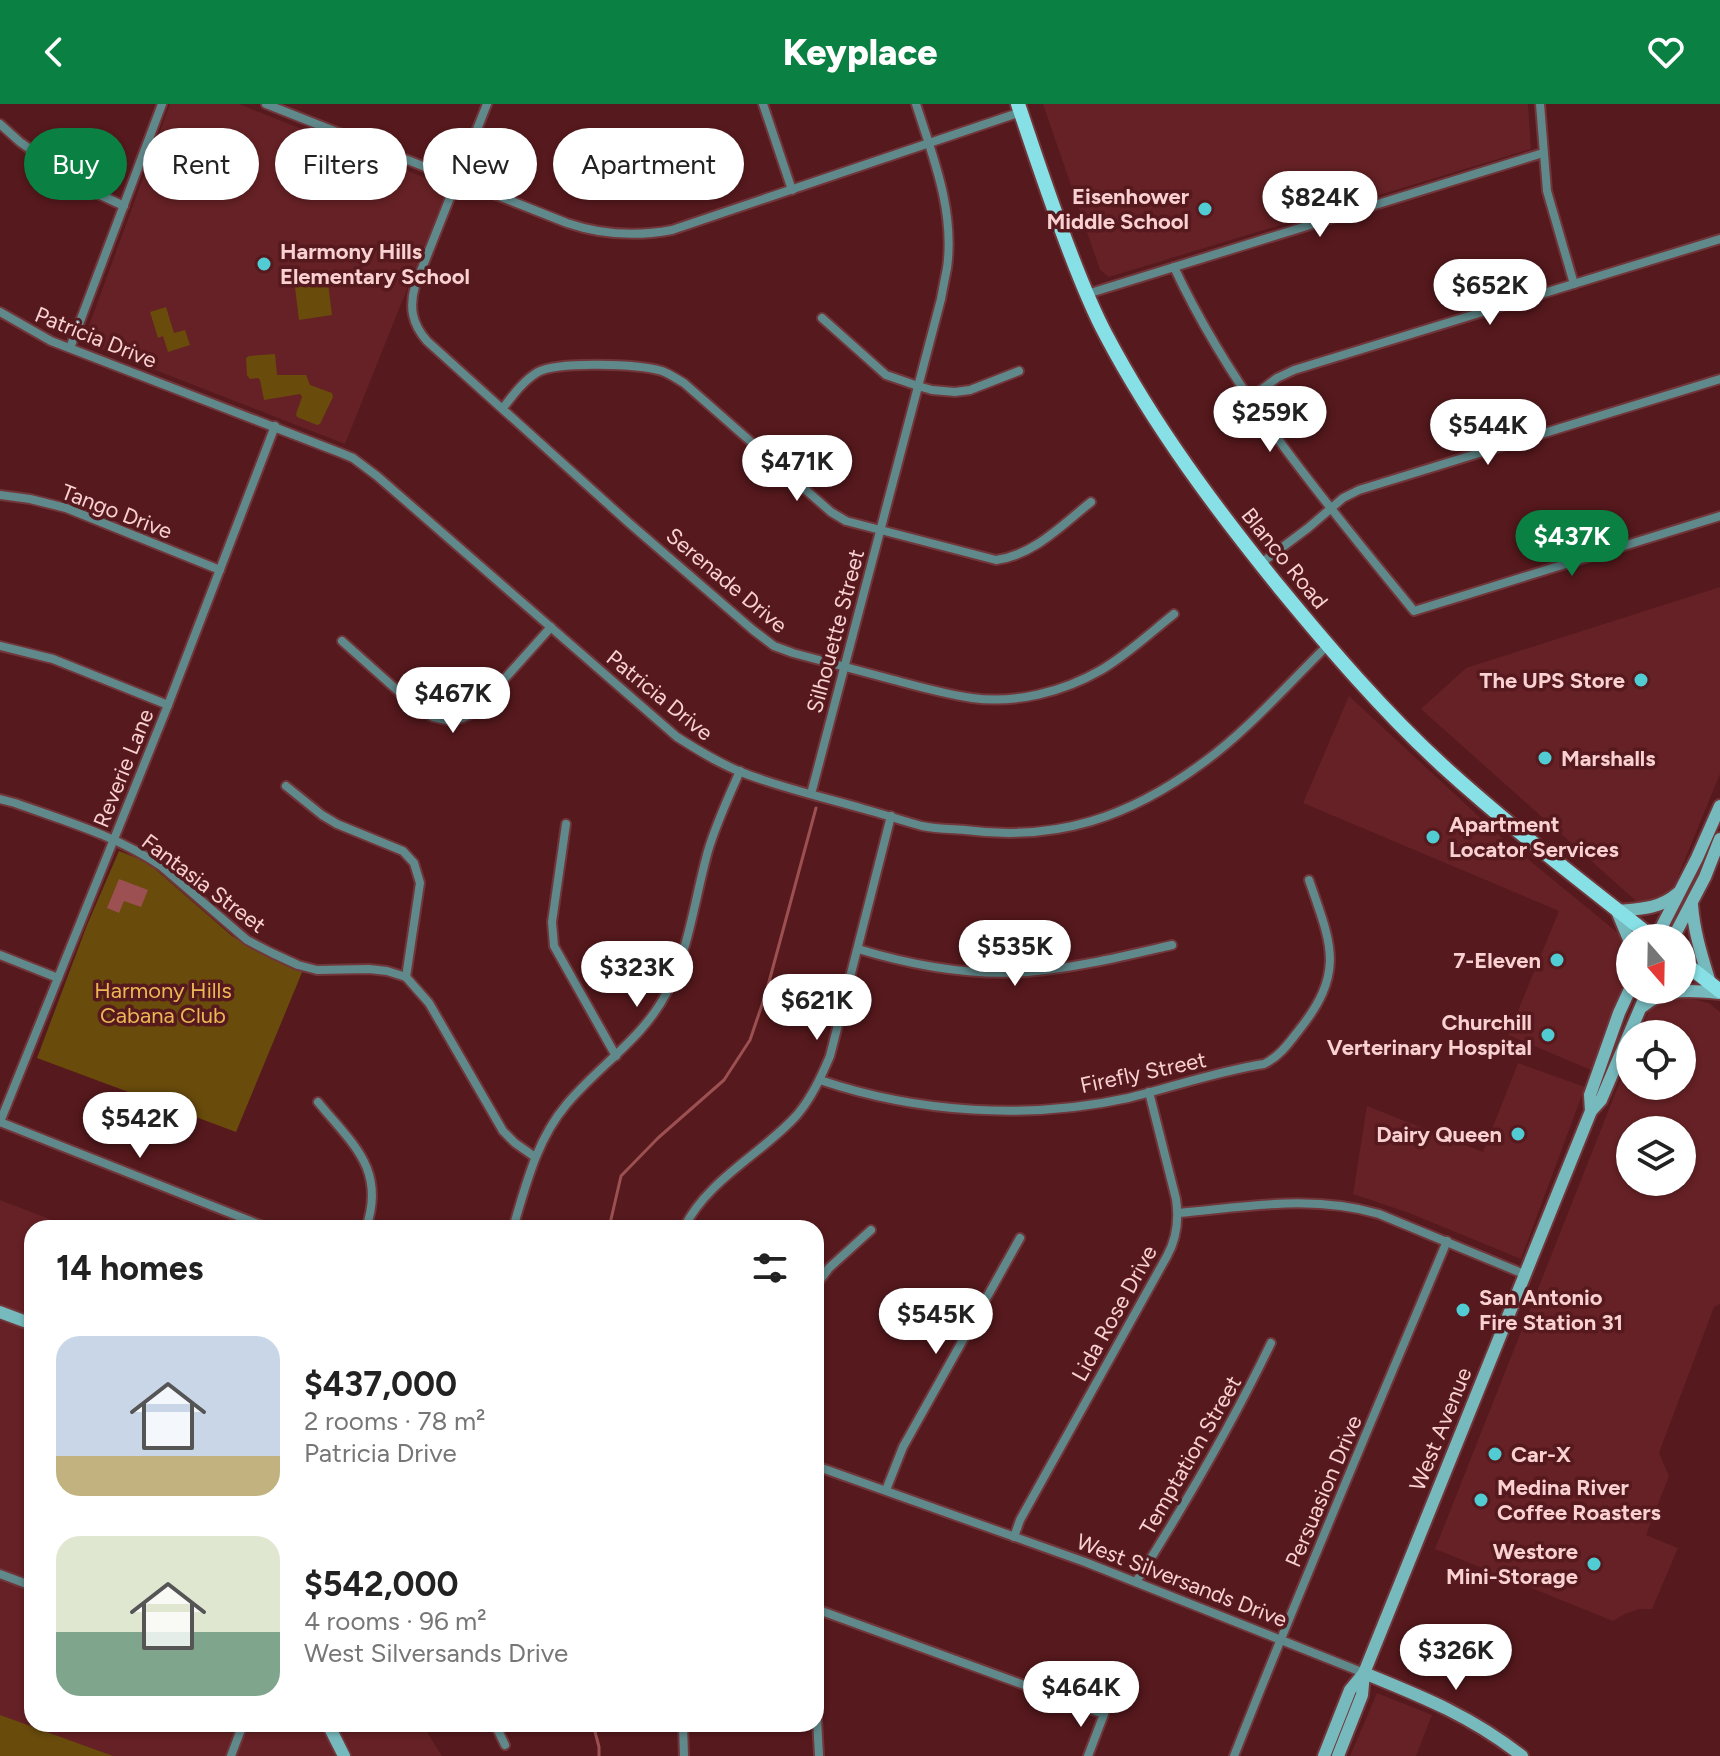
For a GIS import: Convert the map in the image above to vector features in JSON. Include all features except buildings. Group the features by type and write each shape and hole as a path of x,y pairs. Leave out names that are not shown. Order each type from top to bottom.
{"main road":[{"name":"Blanco Road","path":"1020,108 1055,213 1105,334 1189,471 1260,564 1377,701 1442,766 1568,873 1635,924"},
{"path":"1662,924 1720,806"},
{"path":"1680,924 1720,839"},
{"path":"1622,924 1617,911 1659,906 1680,891"},
{"path":"1692,901 1697,941 1717,989"},
{"path":"1696,972 1717,989"},
{"path":"1638,1011 1654,997 1672,992 1717,989"},
{"name":"West Avenue","path":"1591,1111 1590,1095 1623,1004"},
{"name":"West Avenue","path":"1338,1756 1362,1695 1364,1673 1524,1274 1591,1111 1601,1100 1641,1004"},
{"path":"0,1312 24,1321"},
{"name":"West Avenue","path":"1324,1756 1350,1690 1364,1673"},
{"name":"West Silversands Drive","path":"1364,1673 1465,1717 1522,1756"},
{"path":"332,1732 344,1756"}],"street":[{"path":"70,348 162,104"},
{"path":"266,104 423,166"},
{"path":"478,128 487,104"},
{"path":"763,104 792,190"},
{"name":"Silhouette Street","path":"811,794 941,299 947,266 948,237 943,190 916,104"},
{"path":"1540,104 1550,207 1574,284"},
{"path":"509,200 575,226 601,232 619,235 672,230 929,144 1020,108"},
{"path":"0,124 83,187 124,206"},
{"path":"1087,294 1543,153"},
{"name":"Serenade Drive","path":"450,200 411,300 412,315 421,333 629,523 774,646 937,691 973,698 1015,698 1067,686 1104,668 1174,614"},
{"path":"1250,398 1294,370 1720,239"},
{"path":"1174,267 1211,338 1250,398 1331,509 1414,611 1720,516"},
{"name":"Patricia Drive","path":"0,312 51,341 275,426 341,453 365,467 677,737 715,760 811,794 924,826 991,834 1030,833 1094,821 1130,807 1152,797 1206,761 1328,645"},
{"path":"822,318 886,375 918,386 955,392 970,390 1019,371"},
{"path":"503,408 526,381 551,367 572,364 648,368 664,372 684,383 831,512 846,521 996,560 1010,558 1035,547 1091,502"},
{"path":"1260,564 1343,498 1359,490 1720,379"},
{"name":"Reverie Lane","path":"0,1122 168,705 275,426"},
{"name":"Tango Drive","path":"0,495 66,508 220,570"},
{"path":"342,641 416,707 433,717 447,720 475,712 551,627"},
{"path":"0,646 53,659 168,705"},
{"path":"515,1220 543,1138 578,1091 616,1056 652,1016 675,975 716,826 740,771"},
{"path":"286,786 322,815 403,851 414,863 420,883 406,977 429,1003 503,1131 535,1157"},
{"name":"Fantasia Street","path":"0,799 113,839 147,857 247,940 298,965 317,970 369,969 406,977"},
{"path":"689,1220 709,1194 798,1113 820,1080 830,1056 891,816"},
{"path":"566,824 552,922 554,946 616,1056"},
{"name":"Firefly Street","path":"820,1080 846,1089 936,1107 1043,1109 1104,1102 1264,1064 1281,1052 1312,1013 1326,985 1330,954 1328,935 1309,880"},
{"path":"858,949 955,969 1025,972 1078,966 1172,945"},
{"path":"0,955 58,978"},
{"name":"Lida Rose Drive","path":"1014,1537 1026,1508 1171,1248 1176,1232 1178,1213 1149,1092"},
{"path":"318,1102 357,1149 367,1167 373,1186 369,1220"},
{"path":"0,1122 248,1220"},
{"path":"1178,1213 1291,1203 1335,1204 1379,1214 1524,1274"},
{"path":"824,1275 871,1230"},
{"path":"886,1490 903,1447 1020,1238"},
{"name":"Persuasion Drive","path":"1234,1756 1447,1241"},
{"name":"Temptation Street","path":"1136,1582 1253,1380 1271,1343"},
{"name":"West Silversands Drive","path":"824,1469 1136,1582 1364,1673"},
{"path":"0,1574 24,1583"},
{"path":"824,1612 1104,1714 1088,1756"},
{"path":"231,1756 242,1732"},
{"path":"499,1732 505,1745"},
{"path":"683,1732 684,1756"},
{"path":"818,1732 819,1756"}],"shaded area":[{"name":"Harmony Hills Elementary School","path":"170,104 239,104 299,128 275,128 275,200 407,200 407,171 423,177 423,200 443,200 345,444 83,342 143,178 143,200 259,200 259,128 161,128"},
{"name":"Eisenhower Middle School","path":"1043,104 1528,104 1531,149 1109,277 1100,270"},
{"path":"1720,587 1720,774 1674,886 1658,900 1636,901 1421,709 1466,668"},
{"path":"1349,696 1501,837 1616,931 1616,1003 1591,1070 1508,1035 1559,911 1303,803"},
{"path":"119,879 148,890 141,907 124,901 119,913 107,908"},
{"path":"1696,1000 1709,1003 1720,1012 1720,1304 1714,1307 1659,1453 1669,1476 1646,1535 1678,1548 1652,1609 1639,1609 1613,1621 1435,1549 1616,1091 1616,1100 1696,1100 1696,1020 1645,1020 1651,1007 1658,1004 1696,1004"},
{"path":"1518,1063 1585,1087 1521,1259 1409,1213 1353,1194 1367,1106 1483,1152"},
{"path":"0,1200 52,1220 24,1220 24,1732 427,1732 442,1756 0,1756"},
{"path":"1377,1693 1432,1715 1416,1756 1350,1756"}],"green space":[{"path":"328,283 332,315 299,320 295,287"},
{"path":"166,307 174,333 185,330 190,345 168,352 163,336 158,338 150,312"},
{"path":"275,354 277,375 306,375 310,385 332,393 320,424 297,417 300,394 264,400 260,380 250,379 247,375 246,358"},
{"name":"Harmony Hills Cabana Club","path":"119,851 147,862 232,936 303,970 236,1132 37,1058 87,925"},
{"path":"0,1715 24,1724 24,1732 47,1732 113,1756 0,1756"}],"waterway":[{"path":"611,1220 621,1176 658,1138 724,1080 750,1040 766,993 816,808"},
{"path":"595,1732 599,1756"}],"place":[{"name":"Eisenhower Middle School","path":"1205,209"},
{"name":"Harmony Hills Elementary School","path":"264,264"},
{"name":"The UPS Store","path":"1641,680"},
{"name":"Marshalls","path":"1545,758"},
{"name":"Apartment Locator Services","path":"1433,837"},
{"name":"7-Eleven","path":"1557,960"},
{"name":"Churchill Verterinary Hospital","path":"1548,1035"},
{"name":"Dairy Queen","path":"1518,1134"},
{"name":"San Antonio Fire Station 31","path":"1463,1310"},
{"name":"Car-X","path":"1495,1454"},
{"name":"Medina River Coffee Roasters","path":"1481,1500"},
{"name":"Westore Mini-Storage","path":"1594,1564"}]}
